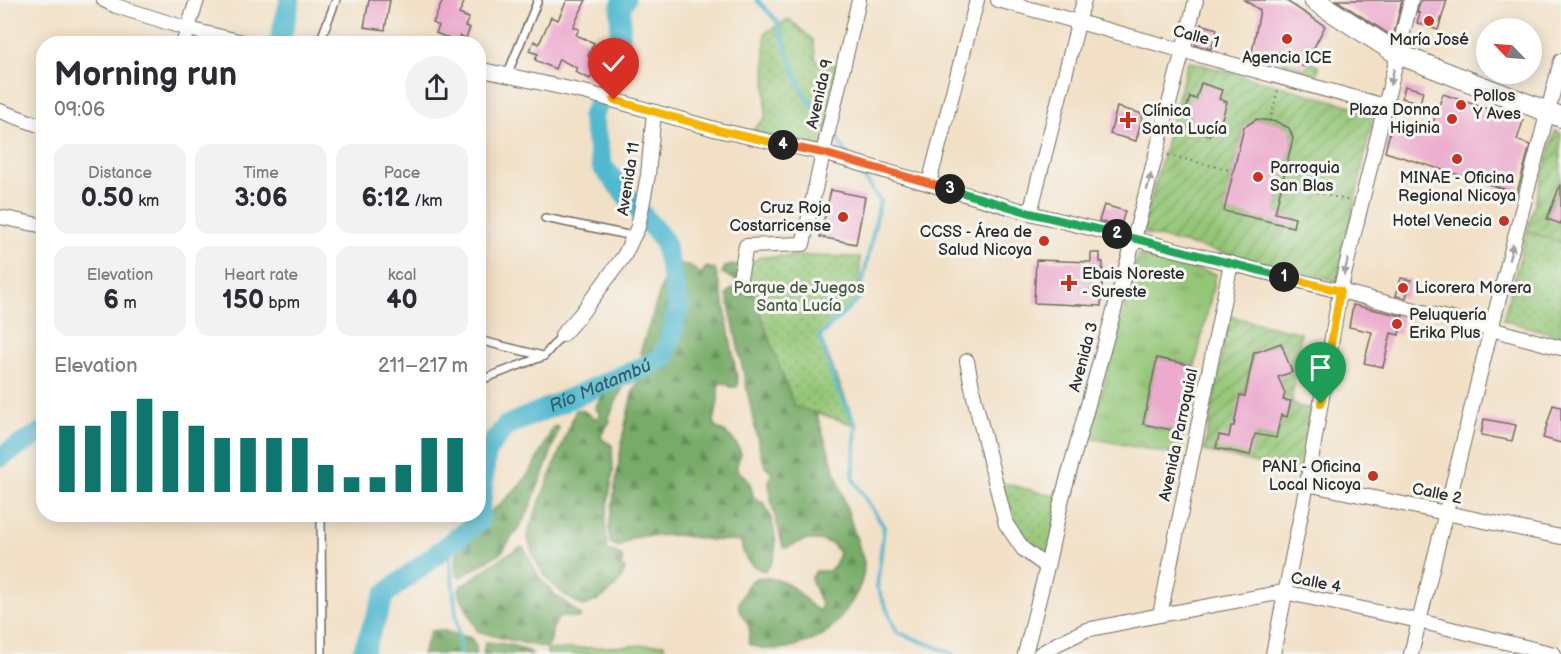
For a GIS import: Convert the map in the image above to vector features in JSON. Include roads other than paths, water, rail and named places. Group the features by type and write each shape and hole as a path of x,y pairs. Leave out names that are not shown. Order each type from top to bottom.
{"main road":[{"path":"1314,0 1398,54 1555,115"}],"street":[{"path":"104,0 188,29 217,36"},
{"path":"186,36 197,0"},
{"name":"Avenida 9","path":"739,282 746,246 803,244 859,0"},
{"path":"928,183 977,0"},
{"name":"Calle 1","path":"998,0 1385,106"},
{"path":"1030,213 1084,0"},
{"name":"Avenida 3","path":"1025,654 1062,498 1134,238 1196,0"},
{"path":"1273,654 1307,484 1340,291 1411,0"},
{"path":"1411,654 1491,329 1555,115 1561,62"},
{"path":"486,71 588,93 718,130 823,153 1030,213 1561,348"},
{"path":"0,111 36,124"},
{"name":"Avenida 11","path":"562,335 580,315 624,256 636,232 648,175 654,112"},
{"path":"0,217 36,224"},
{"name":"Avenida Parroquial","path":"1160,615 1231,263"},
{"path":"967,361 1006,524 1023,549 1047,567"},
{"name":"Calle 2","path":"1307,484 1561,537"},
{"name":"Calle 4","path":"1040,654 1086,630 1284,592 1419,621 1554,654"}],"lane":[{"path":"323,36 336,0"},
{"path":"507,75 538,0"},
{"path":"545,218 636,232"},
{"path":"486,378 544,356 562,335"},
{"path":"486,342 544,356"},
{"path":"321,522 322,654"}],"waterway":[{"path":"281,36 290,0"},
{"name":"Río Matambú","path":"486,451 506,426 664,358 679,307 664,241 602,166 592,116 619,66 621,5 625,0"},
{"path":"757,0 777,21 800,87 826,124"},
{"path":"832,132 848,155"},
{"path":"856,166 880,201 859,299 820,336 834,381 856,425 853,479 884,527 877,587 897,632 954,654"},
{"path":"0,457 36,436"},
{"name":"Río Matambú","path":"362,654 385,594 478,522"},
{"path":"448,545 461,654"}],"place":[{"name":"María José","path":"1429,21"},
{"name":"Agencia ICE","path":"1287,39"},
{"name":"Pollos Y Aves","path":"1461,105"},
{"name":"Plaza Donna Higinia","path":"1452,119"},
{"name":"Clínica Santa Lucía","path":"1128,120"},
{"name":"MINAE - Oficina Regional Nicoya","path":"1457,159"},
{"name":"Parroquia San Blas","path":"1258,177"},
{"name":"Cruz Roja Costarricense","path":"843,217"},
{"name":"Hotel Venecia","path":"1504,221"},
{"name":"CCSS - Área de Salud Nicoya","path":"1044,241"},
{"name":"Ebais Noreste - Sureste","path":"1069,283"},
{"name":"Licorera Morera","path":"1403,288"},
{"name":"Peluquería Erika Plus","path":"1397,324"},
{"name":"PANI - Oficina Local Nicoya","path":"1373,476"}],"park label":[{"name":"Parque de Juegos Santa Lucía","path":"799,297"}]}
